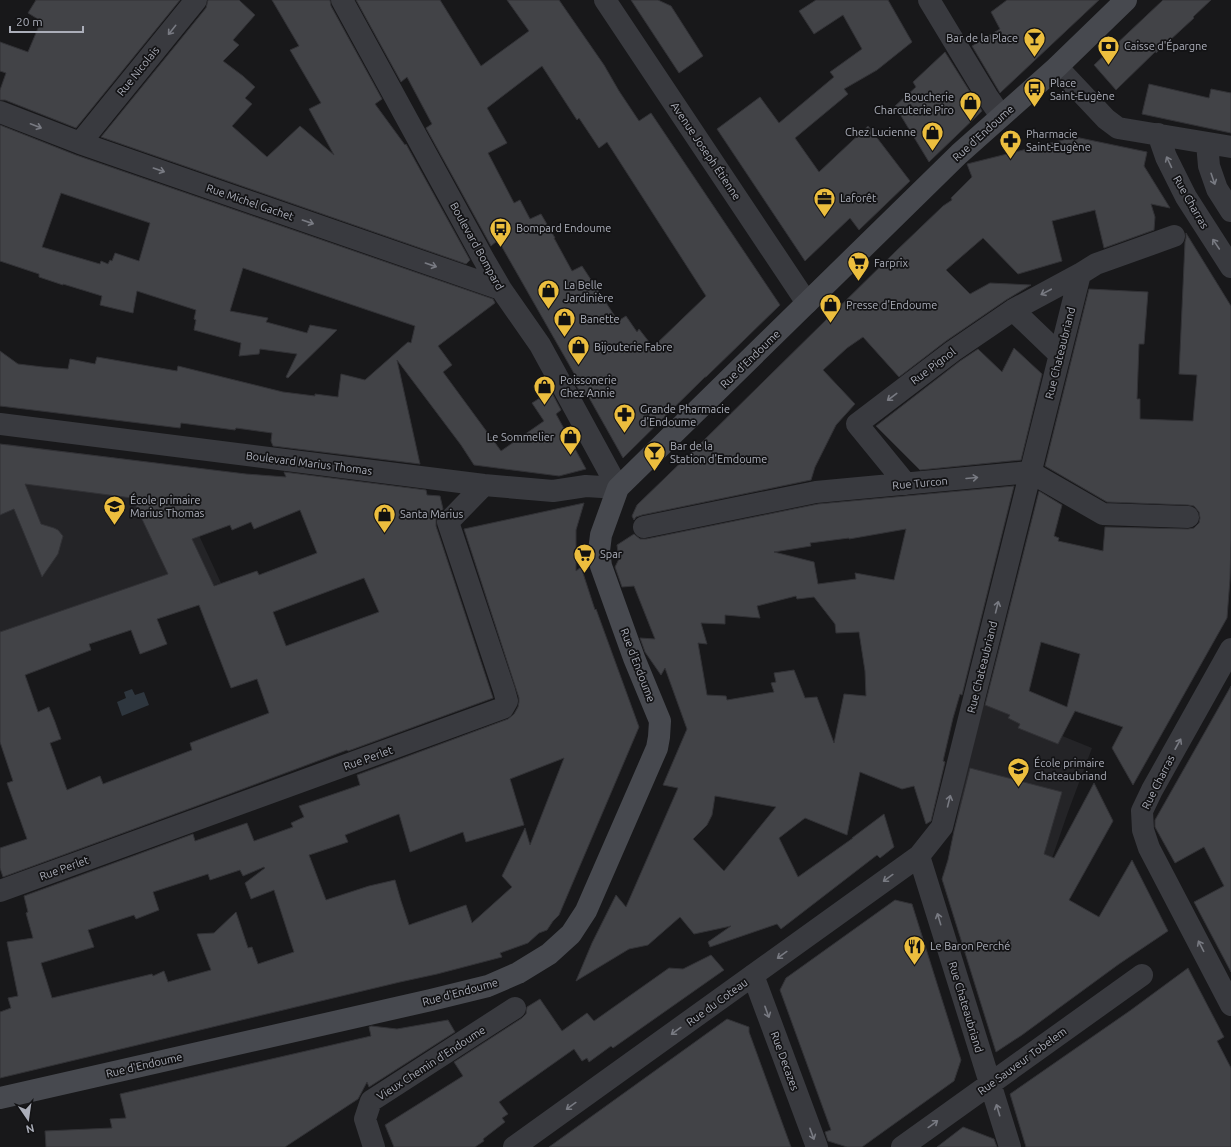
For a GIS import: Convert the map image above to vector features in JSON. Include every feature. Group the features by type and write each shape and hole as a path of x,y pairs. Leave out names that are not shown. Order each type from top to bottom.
{"street":[{"name":"Rue Nicolais","path":"80,143 196,0"},
{"name":"Boulevard Bompard","path":"342,0 501,289 540,345 618,488"},
{"name":"Avenue Joseph Étienne","path":"605,0 807,303"},
{"path":"929,0 987,96 1001,116"},
{"name":"Rue d'Endoume","path":"0,1098 488,986 518,973 548,954 571,934 586,911 657,748 659,737 660,721 634,658 602,566 599,551 601,535 618,488 959,154 1057,67 1126,0"},
{"path":"1057,67 1106,119 1118,128 1231,147"},
{"name":"Rue Michel Gachet","path":"0,112 80,143 501,289"},
{"name":"Rue Charras","path":"1158,134 1166,157 1186,197 1200,221 1231,266"},
{"path":"1207,143 1209,166 1217,189 1231,211"},
{"path":"1080,274 1096,264 1174,236"},
{"name":"Rue Pignol","path":"906,484 857,424 953,351 1013,310 1080,274"},
{"name":"Rue Chateaubriand","path":"1010,1147 919,856 942,827 1080,274"},
{"path":"1013,310 1060,355"},
{"name":"Boulevard Marius Thomas","path":"0,424 484,485 553,491 586,486 618,488"},
{"path":"1030,472 1103,514 1188,517"},
{"name":"Rue Turcon","path":"644,527 816,492 1030,472"},
{"name":"Rue Perlet","path":"0,891 503,708 507,701 504,690 448,522 484,485"},
{"name":"Rue Charras","path":"1231,649 1152,790 1142,811 1143,830 1148,848 1223,971 1231,1005"},
{"name":"Rue du Coteau","path":"514,1147 919,856"},
{"name":"Rue Decazes","path":"754,975 817,1147"},
{"name":"Rue Sauveur Tobelem","path":"902,1147 1142,975"},
{"name":"Vieux Chemin d'Endoume","path":"369,1145 365,1119 371,1101 515,1008"}],"shaded area":[{"name":"École primaire Marius Thomas","path":"7,444 166,464 221,583 0,657 0,464 9,460"},
{"path":"132,689 135,695 144,692 149,705 122,716 117,702 126,698 124,692"},
{"name":"École primaire Chateaubriand","path":"983,704 1092,748 1049,867 948,860 967,767"}],"building":[{"path":"36,0 180,0 76,128 5,100 0,100 0,90 6,73 0,71 0,42 28,52 41,21 28,13"},
{"path":"208,0 239,0 255,15 233,40 239,45 223,61 255,87 245,98 252,104 232,126 267,157 300,126 334,155 309,109 321,103 290,50 299,46 272,0 330,0 331,6 382,99 375,104 405,145 406,144 470,260 466,264 101,137 206,8"},
{"path":"356,0 440,0 481,66 529,31 507,0 559,0 604,65 639,121 651,113 780,305 623,458 587,394 583,397 572,378 575,375 498,240 491,246 426,128 432,124 407,77 401,82","holes":["542,66 577,120 579,118 599,148 607,142 706,296 653,347 639,329 637,332 626,316 618,321 582,266 572,271 541,214 530,219 520,200 514,203 488,153 507,143 487,108"]},
{"path":"631,0 658,0 671,6 703,56 679,73"},
{"path":"816,0 888,0 912,42 877,70 844,89 848,94 795,138 819,172 868,126 910,181 859,230 850,218 805,261 717,129 760,97 779,123 834,77 830,72 862,49 843,15 814,34 799,11"},
{"path":"1007,0 1099,0 1000,93 972,46 1000,29 991,12"},
{"path":"1163,0 1211,0 1193,17 1194,18 1156,53 1156,51 1116,90 1094,65"},
{"path":"945,52 982,111 929,162 895,106 916,87 913,82"},
{"path":"1149,84 1209,98 1211,89 1231,93 1231,133 1142,114"},
{"path":"0,125 76,155 493,299 495,303 438,346 452,365 443,372 501,451 544,421 532,403 551,391 561,410 556,414 586,469 559,476 474,465 461,445 397,360 420,464 273,446 271,441 272,433 236,428 235,430 181,423 180,428 0,406 0,351 18,364 68,369 70,359 95,364 97,357 177,371 178,366 283,392 338,397 341,374 365,380 408,342 411,343 415,326 243,268 230,311 268,318 266,322 307,333 310,325 337,330 288,378 286,377 297,354 260,349 259,354 239,356 241,343 194,330 196,310 137,291 133,313 100,305 102,296 39,277 39,274 0,261","holes":["61,193 150,223 139,261 115,253 112,261 110,260 108,264 101,261 100,264 42,247"]},
{"path":"1075,137 1147,152 1144,166 1170,208 1151,204 1155,217 1154,230 1104,248 1095,210 1052,221 1062,261 1018,274 983,238 946,270 970,294 990,283 1031,285 1006,300 946,341 899,377 863,337 847,348 823,370 855,404 836,425 815,467 811,480 642,515 636,517 634,520 632,516 637,505 896,251 943,206 952,200 951,198 972,177 967,164"},
{"path":"1186,233 1231,306 1231,540 1227,618 1133,785 1112,748 1123,727 1075,711 1058,744 1018,728 1020,724 1008,718 1010,715 985,705 1039,491 1062,505 1054,536 1059,538 1058,541 1103,551 1105,527 1188,529 1194,528 1199,523 1199,512 1194,506 1107,502 1045,466 1089,289 1148,292 1144,344 1139,344 1137,399 1140,399 1140,419 1193,421 1197,375 1179,374","holes":["1041,642 1080,654 1067,707 1029,691"]},
{"path":"1014,348 1042,374 1021,460 920,470 876,426 960,361 978,349 1002,372"},
{"path":"0,444 246,474 286,477 284,472 426,490 427,495 440,496 443,509 436,519 436,526 493,698 348,751 347,750 3,877 0,868 0,848 27,839 7,783 13,781 0,742 0,632 168,574 132,498 25,484 41,524 58,530 63,536 58,554 42,577 14,509 0,515","holes":["300,510 317,553 259,575 257,571 214,586 192,539 230,525 232,530 251,522 254,529","364,578 379,612 286,646 273,612","199,605 231,688 257,679 269,713 190,743 192,750 103,784 100,776 67,790 50,743 61,739 55,722 49,707 38,712 25,675 91,650 89,644 131,630 140,654 167,644 157,619"]},
{"path":"1014,486 962,695 960,694 953,718 943,761 945,762 931,821 926,824 914,786 902,789 860,772 847,835 805,818 779,838 798,877 884,814 894,847 880,858 877,855 781,929 777,924 710,947 708,942 731,926 694,934 680,917 648,945 629,949 576,981 592,943 616,895 626,907 678,788 663,785 687,729 665,668 661,675 645,652 640,638 655,639 634,586 622,587 615,567 619,559 617,545 634,534 640,539 646,539 818,504","holes":["906,529 894,580 855,573 856,579 818,584 814,562 774,552 811,546 810,543 849,539","796,596 797,599 814,597 835,624 836,633 859,632 865,671 866,696 844,694 834,743 817,697 805,698 794,670 774,673 776,682 771,683 774,692 727,700 726,696 707,695 698,643 707,644 701,623 725,624 725,615 760,618 757,606","715,796 776,807 724,871 693,839 707,825 712,815"]},
{"path":"584,503 576,530 576,571 581,567 595,610 596,609 639,727 559,915 547,930 539,933 528,943 500,953 502,957 437,974 0,1078 0,1012 11,1008 8,998 18,996 7,942 33,938 26,913 28,912 24,896 193,834 195,841 247,823 254,841 293,827 291,823 304,817 299,806 360,785 357,775 508,719 514,714 518,707 519,698 464,529","holes":["564,758 530,845 525,828 502,876 512,887 472,923 466,905 409,925 395,880 369,886 326,900 309,855 348,842 345,835 399,814 410,852 463,832 466,842 524,825 510,779","264,867 265,868 245,883 251,899 274,890 294,952 258,964 252,947 248,948 236,912 214,933 197,934 211,970 168,982 164,971 153,976 152,974 52,998 41,963 94,947 88,930 134,915 136,919 159,910 153,892 208,874 210,880 240,870 243,876"]},
{"path":"1231,686 1231,972 1194,902 1224,886 1204,847 1175,863 1155,827 1155,820"},
{"path":"970,768 1062,792 1044,854 1054,858 1094,783 1113,821 1069,900 1099,917 1132,860 1168,931 1119,964 1022,1035 996,1052 942,879"},
{"path":"895,900 912,904 961,1060 954,1081 862,1147 847,1147 828,1141 825,1132 831,1130 780,990 786,978"},
{"path":"711,955 724,970 613,1048 611,1046 589,1062 587,1058 582,1061 574,1049 499,1102 508,1114 502,1118 505,1122 475,1147 394,1147 385,1125 463,1076 454,1062 522,1018 526,1014 527,1007 540,999 562,1031 587,1013 594,1021 669,968 683,969"},
{"path":"1188,968 1224,1037 1217,1041 1231,1068 1231,1147 1026,1147 1010,1094 1131,1010"},
{"path":"727,1019 749,1027 749,1032 791,1147 549,1147"},
{"path":"448,1020 455,1032 369,1087 367,1082 358,1099 285,1147 46,1147 45,1131 112,1128 110,1119 126,1118 120,1094 371,1036 369,1027 371,1026 397,1029"},
{"path":"963,1127 994,1139 997,1147 937,1147"}],"place":[{"name":"Bar de la Place","path":"1034,58"},
{"name":"Caisse d'Épargne","path":"1109,66"},
{"name":"Place Saint-Eugène","path":"1035,108"},
{"name":"Boucherie Charcuterie Piro","path":"970,122"},
{"name":"Chez Lucienne","path":"932,152"},
{"name":"Pharmacie Saint-Eugène","path":"1011,160"},
{"name":"Laforêt","path":"825,218"},
{"name":"Bompard Endoume","path":"501,248"},
{"name":"Farprix","path":"858,282"},
{"name":"La Belle Jardinière","path":"549,310"},
{"name":"Presse d'Endoume","path":"830,324"},
{"name":"Banette","path":"564,338"},
{"name":"Bijouterie Fabre","path":"578,366"},
{"name":"Poissonerie Chez Annie","path":"545,406"},
{"name":"Grande Pharmacie d'Endoume","path":"624,434"},
{"name":"Le Sommelier","path":"570,456"},
{"name":"Bar de la Station d'Emdoume","path":"655,472"},
{"name":"École primaire Marius Thomas","path":"114,526"},
{"name":"Santa Marius","path":"384,534"},
{"name":"Spar","path":"585,574"},
{"name":"École primaire Chateaubriand","path":"1019,788"},
{"name":"Le Baron Perché","path":"914,966"}]}
